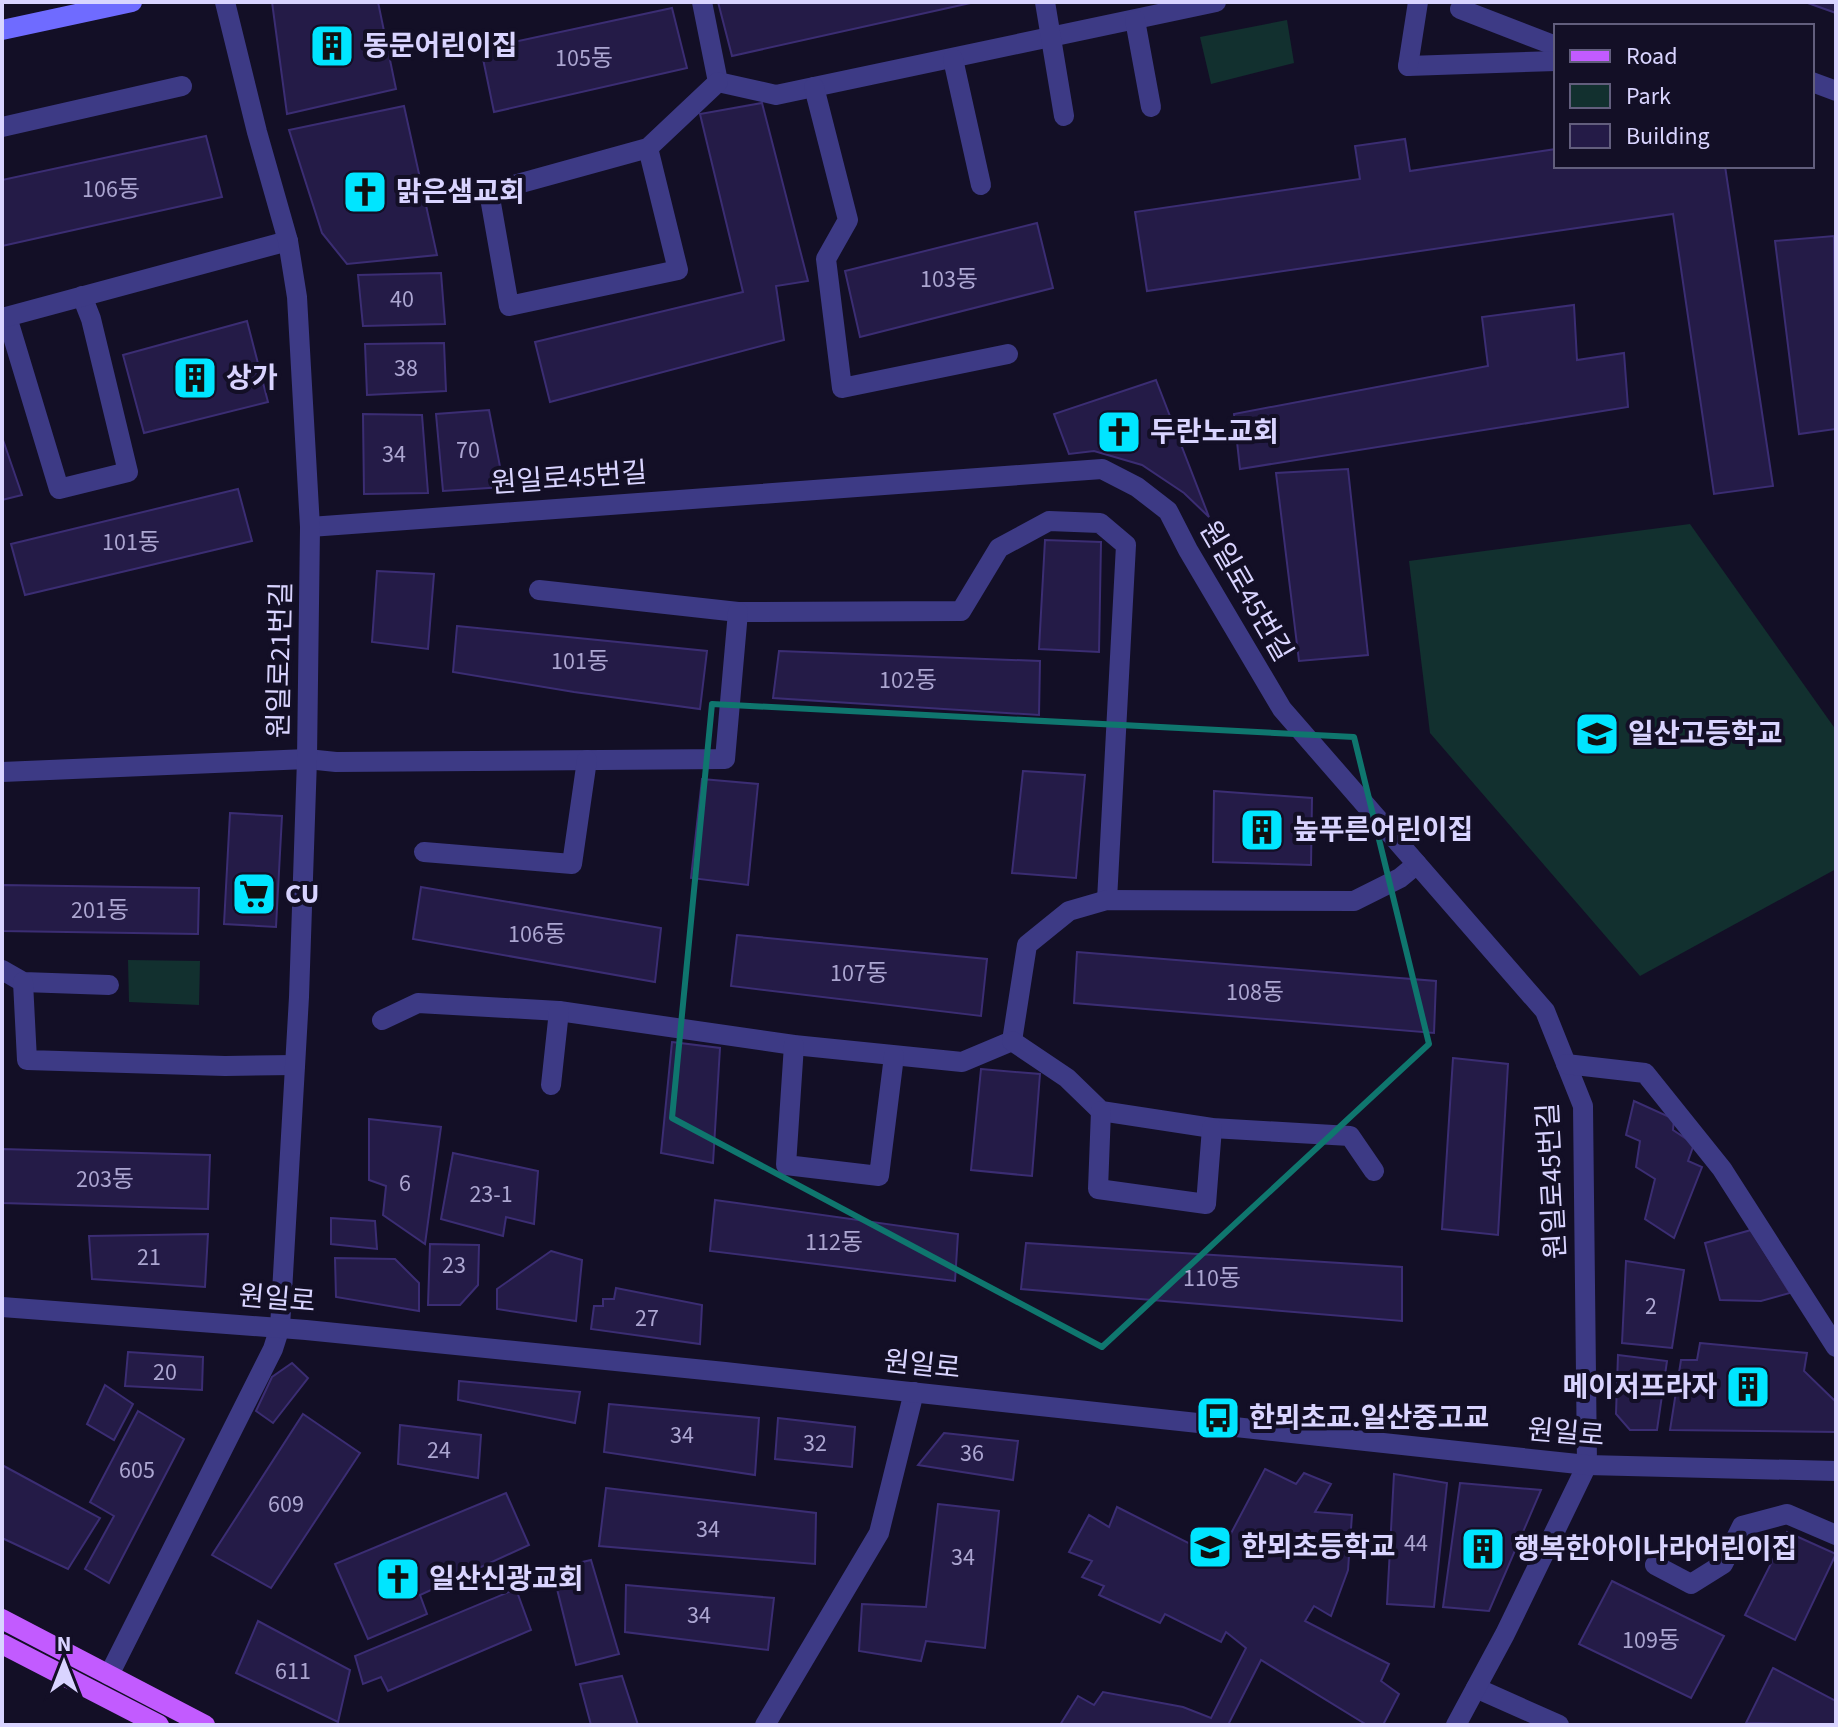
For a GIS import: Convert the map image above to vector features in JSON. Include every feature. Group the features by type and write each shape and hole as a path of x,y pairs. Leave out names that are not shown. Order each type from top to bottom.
{"main road":[{"path":"2,30 132,2"},
{"path":"2,1619 205,1725"},
{"path":"2,1644 159,1725"}],"street":[{"name":"원일로21번길","path":"109,1675 273,1349 280,1327 295,1065 307,759 310,527 297,297 288,241 225,2"},
{"path":"702,2 718,82"},
{"path":"1045,2 1064,116"},
{"path":"718,82 776,95 1216,2"},
{"path":"1418,2 1408,66 1554,61"},
{"path":"1460,9 1554,45"},
{"path":"1135,20 1151,107"},
{"path":"953,59 981,185"},
{"path":"648,148 678,270 509,306 489,192 648,148 718,82"},
{"path":"1814,83 1836,91"},
{"path":"2,127 182,86"},
{"path":"814,87 848,220 826,259 842,388 1008,354"},
{"path":"82,296 91,319 128,472 59,489 4,317 82,296 288,241"},
{"name":"원일로45번길","path":"310,527 1102,469 1137,487 1168,511 1282,709 1545,1011 1583,1106 1587,1465"},
{"path":"539,590 738,612 961,611 999,548 1049,521 1100,523 1126,545 1107,900"},
{"path":"2,772 307,759 336,762 725,759 738,612"},
{"path":"424,852 572,864 587,760"},
{"path":"1012,1041 1027,945 1069,911 1107,900 1354,901 1400,878 1417,864"},
{"path":"2,970 23,982 109,985"},
{"path":"23,982 27,1060 295,1065"},
{"path":"382,1020 418,1003 559,1011 794,1045 962,1062 1012,1041"},
{"path":"551,1085 559,1011"},
{"path":"1012,1041 1067,1078 1101,1111 1212,1128 1350,1136 1374,1171"},
{"path":"794,1045 786,1165 879,1176 894,1056"},
{"path":"1566,1064 1645,1073 1722,1169 1836,1347"},
{"path":"1101,1111 1098,1189 1206,1204 1212,1128"},
{"name":"원일로","path":"2,1307 280,1327 1587,1465 1836,1471"},
{"path":"765,1725 879,1533 914,1392"},
{"path":"1456,1725 1512,1620 1587,1465"},
{"path":"1655,1565 1691,1584 1723,1564 1742,1526 1787,1514 1836,1535"},
{"path":"1476,1688 1559,1725"}],"highlighted area":[{"path":"712,704 1354,737 1429,1044 1102,1347 672,1118"}],"green space":[{"path":"1287,20 1294,63 1211,84 1200,37"},
{"path":"1690,524 1836,730 1836,869 1640,976 1430,733 1409,561"},
{"path":"128,960 200,961 199,1005 129,1002"}],"building":[{"name":"동문어린이집","path":"272,2 378,2 396,89 287,114"},
{"path":"718,2 975,2 732,56"},
{"path":"1805,2 1836,2 1836,13"},
{"path":"672,8 687,68 494,112 481,49"},
{"path":"762,103 808,281 776,286 784,340 550,402 535,342 743,292 700,114"},
{"path":"404,106 437,255 347,264 322,233 289,130"},
{"path":"206,136 222,197 2,246 2,180"},
{"path":"1405,139 1410,171 1554,149 1554,168 1725,168 1773,486 1714,494 1673,214 1147,291 1135,212 1360,179 1355,146"},
{"path":"1037,223 1053,288 860,337 845,271"},
{"path":"1834,236 1836,429 1799,434 1775,241"},
{"path":"441,273 445,324 363,326 358,275"},
{"path":"1574,305 1577,360 1624,353 1628,407 1240,469 1234,414 1488,366 1482,317"},
{"name":"상가","path":"247,321 268,402 144,433 123,355"},
{"path":"444,343 446,391 367,395 365,344"},
{"name":"두란노교회","path":"1156,380 1209,517 1184,493 1142,465 1094,451 1069,454 1054,414"},
{"path":"489,410 504,487 443,491 436,414"},
{"path":"363,414 422,415 428,493 364,494"},
{"path":"2,437 22,495 2,500"},
{"path":"1348,469 1368,655 1299,661 1276,473"},
{"path":"238,489 252,541 25,595 11,544"},
{"path":"1045,540 1101,542 1099,652 1039,649"},
{"path":"377,571 434,574 428,649 372,642"},
{"path":"457,626 707,651 700,709 453,672"},
{"path":"779,651 1040,661 1039,715 773,698"},
{"path":"1023,771 1085,775 1076,878 1012,873"},
{"path":"702,779 758,784 748,885 691,878"},
{"name":"높푸른어린이집","path":"1214,791 1312,798 1311,865 1213,862"},
{"path":"230,813 282,816 276,927 224,924"},
{"path":"2,885 199,888 198,934 2,931"},
{"path":"421,887 661,928 655,982 413,939"},
{"path":"737,935 987,959 981,1016 731,986"},
{"path":"1077,952 1436,981 1434,1033 1074,1003"},
{"path":"672,1042 720,1048 713,1163 661,1153"},
{"path":"1453,1058 1508,1064 1498,1235 1442,1229"},
{"path":"981,1069 1040,1074 1032,1176 971,1170"},
{"path":"1634,1101 1674,1119 1673,1130 1694,1144 1688,1161 1702,1167 1674,1238 1645,1219 1655,1179 1636,1167 1640,1141 1626,1135"},
{"path":"369,1119 441,1127 425,1244 383,1215 386,1186 369,1180"},
{"path":"2,1149 210,1155 208,1209 2,1203"},
{"path":"453,1153 538,1171 534,1224 506,1217 503,1236 441,1219"},
{"path":"715,1200 958,1234 955,1281 710,1251"},
{"path":"331,1218 375,1221 377,1249 331,1244"},
{"path":"1751,1230 1790,1293 1761,1301 1720,1300 1705,1243"},
{"path":"208,1234 205,1287 92,1279 89,1236"},
{"path":"1026,1243 1402,1267 1402,1321 1021,1289"},
{"path":"430,1244 479,1245 478,1285 460,1305 428,1305"},
{"path":"551,1251 582,1260 576,1321 497,1309 497,1289"},
{"path":"335,1258 395,1259 419,1283 419,1311 336,1297"},
{"path":"1626,1261 1684,1270 1672,1348 1622,1343"},
{"path":"616,1288 702,1305 700,1344 591,1329 594,1306 603,1306 603,1299 614,1299"},
{"name":"메이저프라자","path":"1700,1343 1807,1353 1804,1371 1836,1402 1836,1432 1670,1430 1681,1360 1697,1360"},
{"path":"128,1352 203,1357 202,1390 125,1386"},
{"path":"1618,1355 1667,1361 1657,1430 1630,1430 1616,1414"},
{"path":"292,1363 308,1378 273,1423 256,1411 272,1377"},
{"path":"459,1381 580,1392 575,1423 458,1400"},
{"path":"105,1385 133,1404 114,1440 87,1424"},
{"path":"609,1404 759,1418 755,1475 604,1452"},
{"path":"138,1411 184,1439 109,1583 85,1569 114,1516 90,1502"},
{"path":"303,1414 360,1453 271,1588 212,1555"},
{"path":"778,1418 855,1427 852,1467 775,1459"},
{"path":"400,1425 481,1435 478,1478 398,1464"},
{"path":"944,1433 1018,1441 1013,1480 918,1465"},
{"path":"2,1465 100,1518 68,1569 2,1538"},
{"path":"1265,1469 1296,1484 1304,1473 1331,1484 1315,1512 1352,1515 1348,1570 1331,1616 1314,1606 1305,1621 1389,1664 1381,1681 1399,1694 1383,1725 1367,1725 1261,1660 1229,1723 1231,1725 1060,1725 1078,1696 1094,1705 1103,1692 1183,1707 1211,1718 1246,1648 1226,1632 1221,1642 1165,1614 1160,1623 1099,1595 1104,1586 1082,1577 1092,1561 1069,1552 1089,1515 1109,1527 1117,1507 1218,1558"},
{"path":"1394,1474 1447,1483 1434,1607 1387,1604"},
{"name":"행복한아이나라어린이집","path":"1460,1483 1541,1490 1489,1611 1443,1607"},
{"path":"606,1488 816,1513 815,1564 599,1546"},
{"name":"일산신광교회","path":"506,1493 529,1545 420,1595 427,1614 368,1639 335,1564"},
{"path":"938,1504 999,1511 985,1648 926,1641 921,1661 859,1651 862,1604 926,1607"},
{"path":"1787,1532 1836,1554 1795,1640 1745,1615"},
{"path":"591,1560 619,1654 576,1665 552,1569"},
{"path":"1612,1581 1724,1636 1691,1698 1579,1644"},
{"path":"626,1585 774,1598 768,1650 625,1632"},
{"path":"516,1589 531,1630 388,1691 381,1677 363,1684 355,1656"},
{"path":"258,1621 350,1670 338,1722 236,1673"},
{"path":"1773,1668 1836,1701 1836,1725 1746,1723"},
{"path":"622,1676 638,1725 591,1725 580,1684"}],"place":[{"name":"동문어린이집","path":"332,46"},
{"name":"맑은샘교회","path":"365,192"},
{"name":"상가","path":"195,378"},
{"name":"두란노교회","path":"1119,432"},
{"name":"일산고등학교","path":"1597,734"},
{"name":"높푸른어린이집","path":"1262,830"},
{"name":"CU","path":"254,894"},
{"name":"메이저프라자","path":"1748,1387"},
{"name":"한뫼초교.일산중고교","path":"1218,1418"},
{"name":"한뫼초등학교","path":"1210,1547"},
{"name":"행복한아이나라어린이집","path":"1483,1549"},
{"name":"일산신광교회","path":"398,1579"}]}
